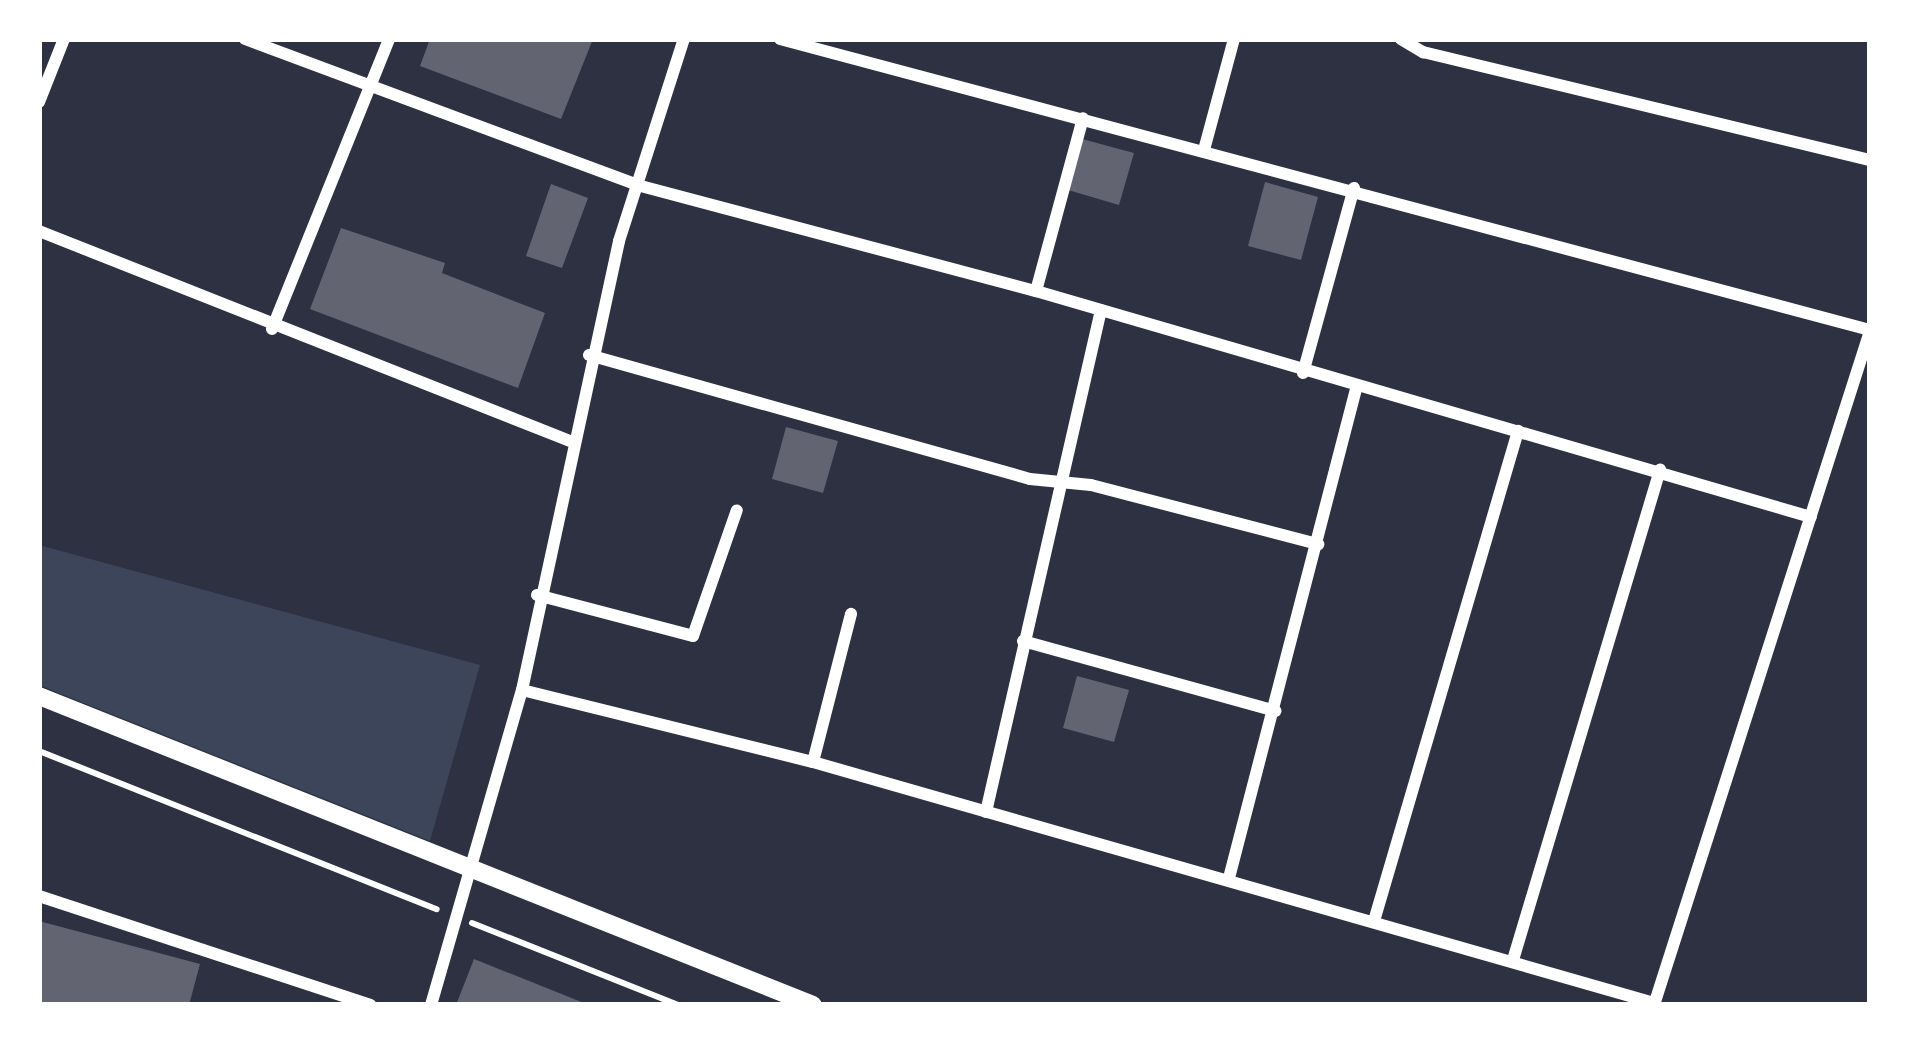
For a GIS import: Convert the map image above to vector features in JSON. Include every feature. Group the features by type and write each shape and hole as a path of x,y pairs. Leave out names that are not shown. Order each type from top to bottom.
{"street":[{"path":"39,102 64,39"},
{"path":"245,39 637,185 1036,291 1356,389 1660,470 1811,517"},
{"path":"272,329 389,39"},
{"path":"431,1005 521,690 589,355 684,39"},
{"path":"1204,150 1234,39"},
{"path":"1401,39 1423,52 1870,160"},
{"path":"521,690 813,762 1654,1004 1870,330 1354,188 784,40"},
{"path":"1036,291 1083,118"},
{"path":"1303,373 1354,188"},
{"path":"39,231 272,329 571,441"},
{"path":"986,812 1057,481 1101,310"},
{"path":"589,355 1057,481 1318,544"},
{"path":"1229,878 1356,389"},
{"path":"1374,921 1518,431"},
{"path":"1513,960 1660,470"},
{"path":"537,595 693,636 736,510"},
{"path":"813,762 851,614"},
{"path":"1023,640 1275,712"},
{"path":"39,696 813,1005"},
{"path":"39,896 371,1005"}],"path":[{"path":"39,751 678,1005"}],"shaded area":[{"path":"39,545 480,665 430,841 39,685"}],"building":[{"path":"430,39 593,39 561,119 420,66"},
{"path":"1082,139 1134,153 1119,205 1068,190"},
{"path":"1265,182 1318,197 1301,260 1248,246"},
{"path":"551,184 588,198 562,268 526,256"},
{"path":"341,228 445,263 442,273 545,313 518,388 310,309"},
{"path":"786,427 838,441 823,493 772,479"},
{"path":"1077,676 1129,690 1114,742 1063,728"},
{"path":"39,921 200,964 189,1005 39,1002"},
{"path":"474,959 589,1005 456,1005"}]}
